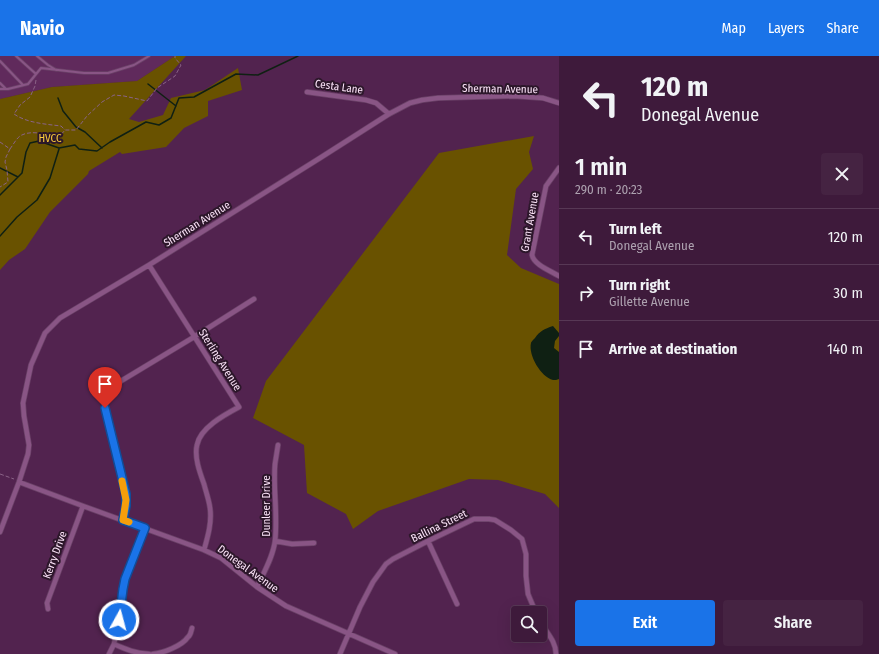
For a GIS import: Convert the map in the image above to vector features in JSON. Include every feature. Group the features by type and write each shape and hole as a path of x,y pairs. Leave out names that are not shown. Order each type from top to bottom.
{"street":[{"name":"Cesta Lane","path":"307,92 366,100 376,103 389,114"},
{"name":"Sherman Avenue","path":"0,532 28,454 29,445 23,403 31,365 45,333 60,318 389,114 410,103 438,98 514,96 543,98 559,103"},
{"name":"Grant Avenue","path":"559,168 548,182 544,191 532,255 533,260 559,276"},
{"name":"Sterling Avenue","path":"149,264 194,338 239,407 210,425 201,435 197,445 196,452 198,465 210,507 211,520 204,550"},
{"path":"123,520 126,506 126,494 105,408 107,396 114,386 121,381 194,338 254,299"},
{"name":"Dunleer Drive","path":"257,587 267,566 275,541 275,462 278,446"},
{"name":"Donegal Avenue","path":"19,482 204,550 221,558 257,587 286,606 395,654"},
{"name":"Kerry Drive","path":"48,609 47,603 83,506"},
{"name":"Ballina Street","path":"340,654 360,607 373,582 386,564 428,541 474,519 495,520 522,539 526,554 528,594 533,606"},
{"path":"109,654 114,644 125,579 145,528"},
{"path":"275,541 292,544 314,543"},
{"path":"428,541 457,604"},
{"path":"114,644 136,653 158,654 184,642 192,628"},
{"path":"547,633 554,643 556,654"}],"lane":[{"path":"16,56 36,74"},
{"path":"37,56 57,70"},
{"path":"0,89 28,84 41,68 84,73 108,73 134,65 149,56"},
{"path":"0,61 23,85"},
{"path":"0,83 5,89"}],"path":[{"path":"36,74 35,86 30,97 20,105 14,114 20,118 41,124 61,126 65,130 76,130 87,116 102,102 114,95 147,101 157,88 175,76 181,65 175,56"},
{"path":"0,186 8,182 5,162 6,157 20,136 35,132 59,136 65,130"},
{"path":"0,142 10,149"},
{"path":"0,474 19,482"}],"shaded area":[{"path":"0,56 175,56 137,81 52,87 0,99"},
{"path":"553,326 559,333 559,336 555,341 554,348 559,352 559,379 554,380 544,375 536,365 531,353 531,343 545,329"}],"green space":[{"name":"HVCC","path":"175,56 186,56 129,119 139,122 163,115 171,98 205,90 238,68 242,90 208,101 208,116 184,128 166,147 122,154 120,152 89,171 88,174 50,212 25,249 9,260 0,270 0,99 52,87 137,81"},
{"path":"534,136 529,152 533,169 516,189 507,255 521,268 559,284 559,508 545,494 498,480 469,479 378,511 353,529 346,514 307,493 304,445 253,418 266,381 439,153"}],"waterway":[{"path":"0,195 22,173 26,152 30,143 39,141 59,148 75,145 79,149 97,151 146,122 159,125 171,118 179,98 194,97 236,74 258,75 298,56"},
{"path":"148,84 176,106"},
{"path":"58,98 63,111 76,127 85,132 102,148"},
{"path":"0,236 17,217 37,200 50,178 59,149"},
{"path":"0,168 18,177"}],"slow traffic":[{"path":"122,481 126,494 126,506 123,520 129,522"}],"route":[{"path":"105,408 126,494 126,506 123,520 145,528 125,579 119,620"}]}
